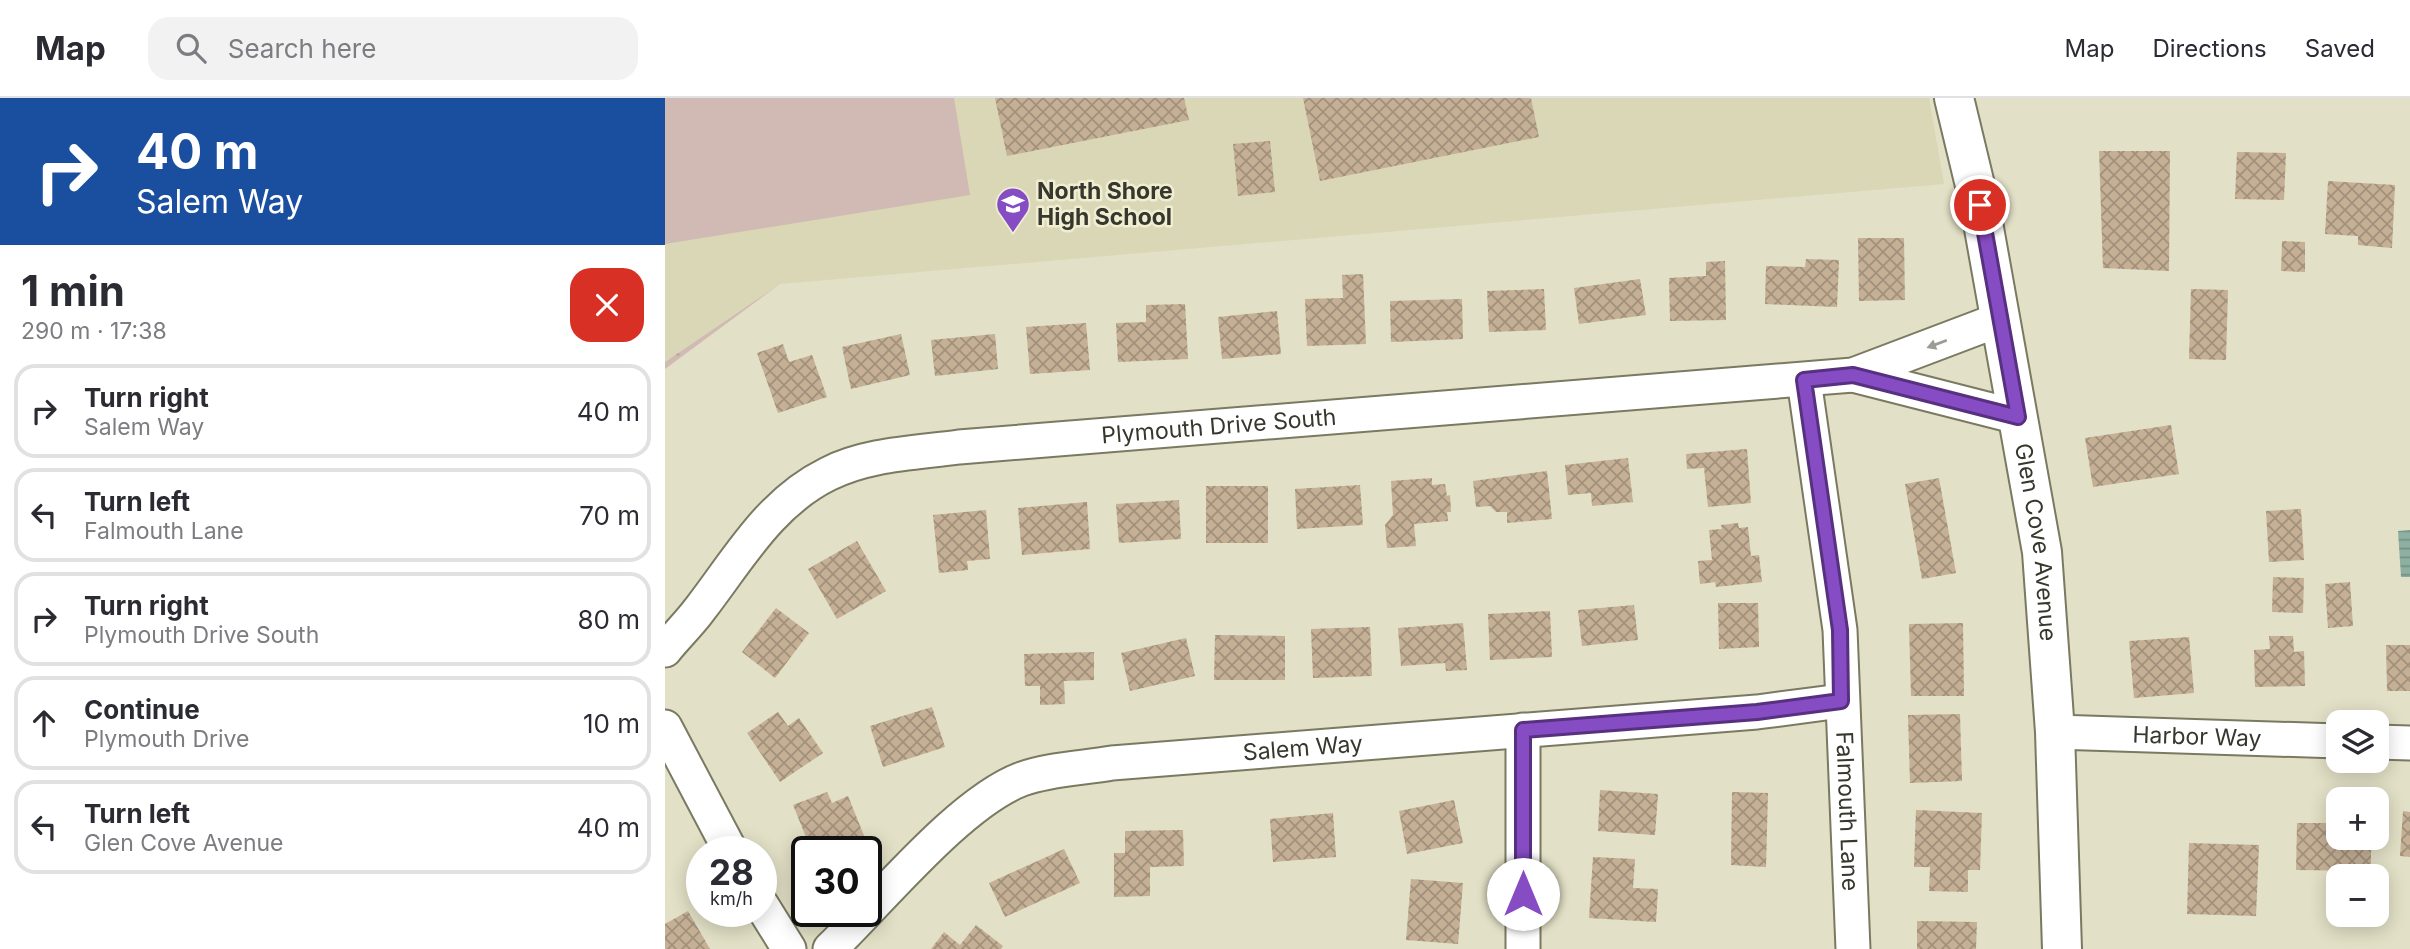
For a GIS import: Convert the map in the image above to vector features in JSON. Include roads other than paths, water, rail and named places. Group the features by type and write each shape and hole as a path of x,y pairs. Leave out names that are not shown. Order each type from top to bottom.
{"main road":[{"name":"Glen Cove Avenue","path":"1954,98 1980,205 2042,552 2062,870 2062,949"}],"street":[{"path":"1853,375 2001,319"},
{"path":"1853,375 2018,417"},
{"name":"Plymouth Drive South","path":"665,650 699,610 742,551 783,504 828,474 874,458 959,447 1853,375"},
{"name":"Falmouth Lane","path":"1804,380 1840,630 1853,949"},
{"name":"Salem Way","path":"830,949 959,821 990,795 1023,778 1112,763 1757,712 1841,701"},
{"path":"665,727 723,836"},
{"path":"1523,730 1523,949"},
{"name":"Harbor Way","path":"2055,732 2326,741"},
{"path":"2389,742 2410,743"},
{"path":"775,927 789,949"}],"place":[{"name":"North Shore High School","path":"1013,234"}]}
